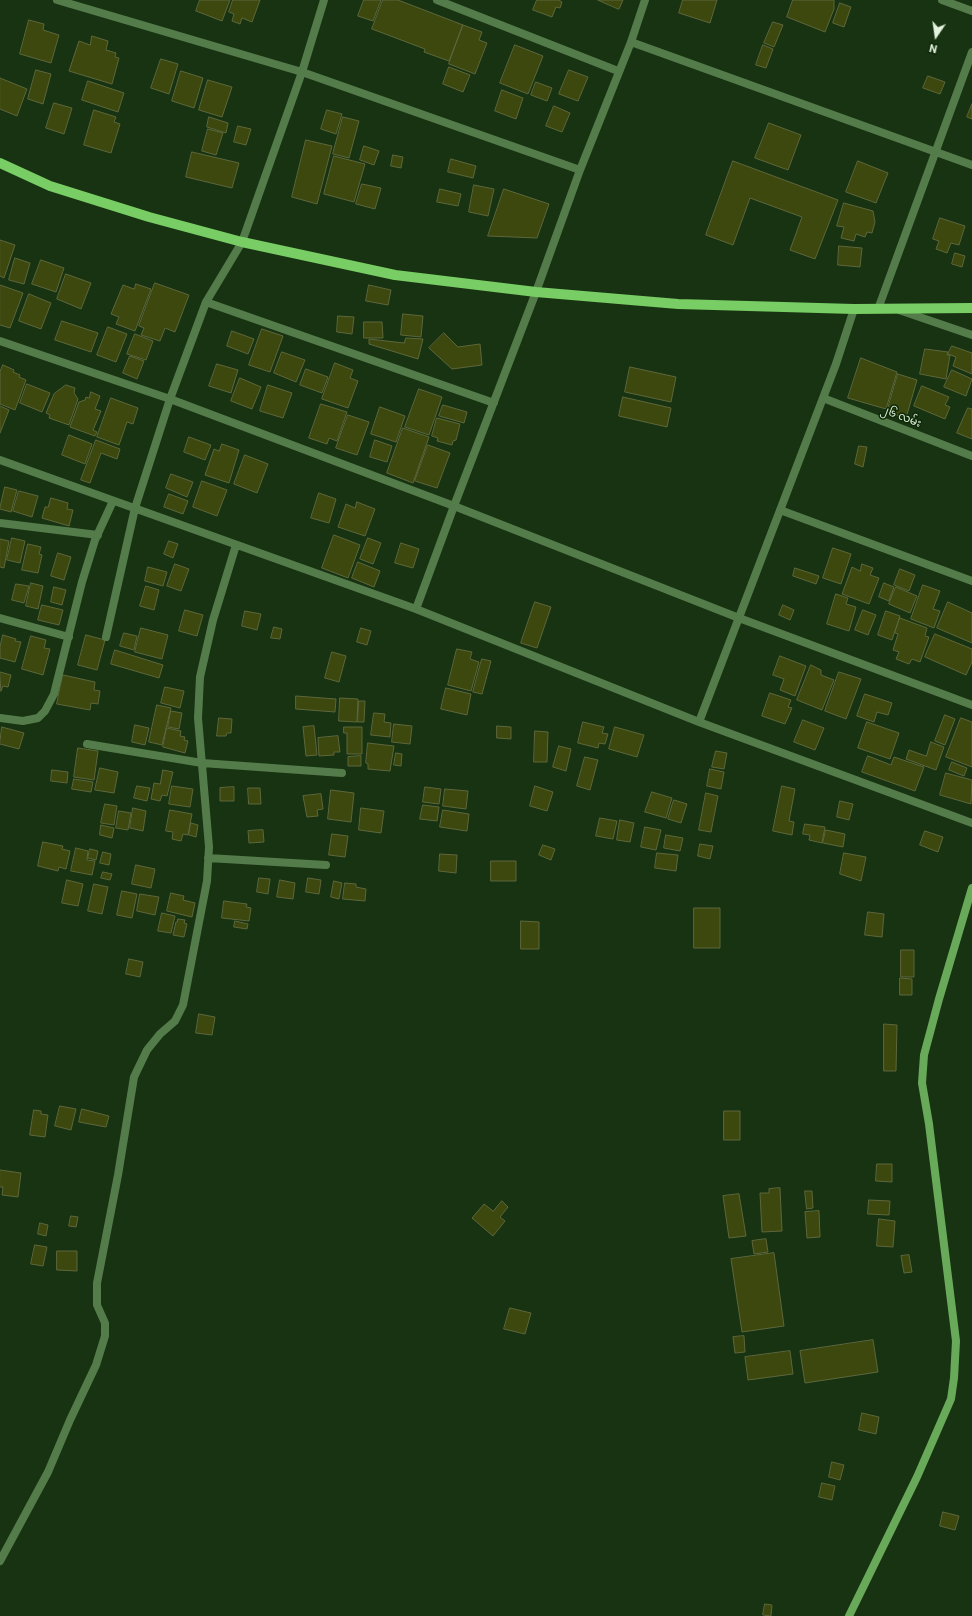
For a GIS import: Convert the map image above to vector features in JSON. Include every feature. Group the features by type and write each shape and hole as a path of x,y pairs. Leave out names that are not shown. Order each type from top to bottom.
{"main road":[{"path":"0,163 50,186 149,217 242,242 395,275 536,292 678,304 854,309 972,308"}],"street":[{"path":"58,0 302,72 580,170"},
{"path":"106,637 135,508 170,399 206,302 242,242 302,72 324,0"},
{"path":"437,0 618,71"},
{"path":"416,609 536,292 580,170 618,71 631,42 645,0"},
{"path":"942,0 972,12"},
{"path":"631,42 972,166"},
{"path":"878,309 972,52"},
{"path":"206,302 494,403"},
{"path":"699,722 823,398 854,309"},
{"path":"894,309 972,335"},
{"path":"0,341 170,399 454,506 739,618 972,705"},
{"name":"၂၆ လမ်း","path":"823,398 972,456"},
{"path":"0,460 416,609 699,722 972,822"},
{"path":"0,718 32,720 38,718 45,711 54,694 82,582 98,535 113,501"},
{"path":"780,510 972,582"},
{"path":"0,523 98,535"},
{"path":"0,1561 48,1472 70,1420 96,1365 105,1336 105,1323 97,1305 97,1283 118,1175 134,1077 147,1050 160,1034 175,1021 183,1005 207,881 209,847 198,718 200,677 213,620 236,545"},
{"path":"0,618 69,637"},
{"path":"87,744 202,763 342,773"},
{"path":"208,858 326,865"},
{"path":"849,1616 917,1477 951,1399 956,1341 929,1124 922,1083 924,1055 972,888"}],"building":[{"path":"200,0 230,0 222,21 196,11"},
{"path":"233,0 260,0 252,22 242,18 240,24 232,21 234,14 229,12"},
{"path":"364,0 381,0 373,21 358,16"},
{"path":"383,0 398,0 463,25 449,61 424,52 425,49 372,29"},
{"path":"537,0 559,0 562,2 560,8 556,7 552,17 533,10"},
{"path":"598,0 623,0 619,9"},
{"path":"683,0 717,0 710,23 679,13"},
{"path":"793,0 834,0 834,9 825,32 787,17"},
{"path":"840,3 851,7 844,27 833,23"},
{"path":"29,20 44,24 43,30 59,35 51,63 20,54"},
{"path":"773,22 783,25 774,47 764,43"},
{"path":"463,25 482,32 479,40 487,43 475,74 449,64"},
{"path":"92,36 108,41 106,50 116,53 115,57 119,58 112,84 69,71 79,41 90,45"},
{"path":"515,45 543,56 528,94 500,83"},
{"path":"763,45 773,49 766,68 756,65"},
{"path":"161,59 178,64 169,94 151,88"},
{"path":"449,67 470,75 463,92 443,84"},
{"path":"36,70 51,74 43,104 28,99"},
{"path":"569,70 588,77 578,101 559,94"},
{"path":"181,71 203,78 194,108 172,101"},
{"path":"928,76 945,82 940,94 923,88"},
{"path":"0,78 27,89 17,116 0,109"},
{"path":"208,80 232,87 222,117 199,110"},
{"path":"88,81 124,93 118,112 82,100"},
{"path":"536,82 552,88 547,101 531,95"},
{"path":"502,90 523,98 516,119 495,111"},
{"path":"54,103 72,108 64,134 46,128"},
{"path":"972,104 972,119 967,117"},
{"path":"554,106 570,113 562,132 546,126"},
{"path":"94,110 116,117 114,122 120,124 111,153 84,145"},
{"path":"327,110 342,114 336,134 321,129"},
{"path":"209,117 228,123 226,133 207,127"},
{"path":"343,117 359,121 349,158 333,154"},
{"path":"769,123 801,135 788,170 755,158"},
{"path":"238,126 251,129 246,145 234,142"},
{"path":"208,129 223,133 216,155 202,151"},
{"path":"306,140 332,146 317,204 292,197"},
{"path":"364,146 379,151 374,165 360,160"},
{"path":"192,152 239,163 232,188 186,177"},
{"path":"393,155 403,157 401,168 391,166"},
{"path":"334,156 365,164 354,202 324,194"},
{"path":"451,159 476,166 473,178 448,172"},
{"path":"733,161 838,200 815,259 790,250 802,217 750,198 733,245 706,235"},
{"path":"858,161 888,173 876,203 846,192"},
{"path":"362,184 381,188 375,209 356,204"},
{"path":"474,185 494,189 488,216 469,212"},
{"path":"440,189 461,194 458,206 437,202"},
{"path":"504,189 549,204 537,238 488,236"},
{"path":"844,203 873,211 875,222 872,233 867,232 865,237 856,234 854,241 841,238 844,227 837,226"},
{"path":"940,218 965,226 959,245 951,243 947,253 936,249 939,241 933,239"},
{"path":"0,240 15,245 4,278 0,276"},
{"path":"839,246 862,248 860,267 838,265"},
{"path":"955,253 965,256 962,267 952,264"},
{"path":"15,258 30,263 24,284 9,280"},
{"path":"41,260 64,268 56,292 32,284"},
{"path":"66,274 91,283 81,309 57,299"},
{"path":"155,283 189,295 175,332 165,328 160,341 141,335 144,328 139,326"},
{"path":"136,284 151,289 135,331 116,324 119,317 111,314 123,285 134,289"},
{"path":"0,285 23,293 10,328 0,325"},
{"path":"369,285 391,290 388,305 366,301"},
{"path":"29,294 51,303 41,329 19,321"},
{"path":"403,314 423,316 421,337 401,335"},
{"path":"338,316 354,317 352,334 337,332"},
{"path":"62,321 98,333 91,352 55,340"},
{"path":"364,322 382,322 383,338 364,338"},
{"path":"108,327 127,334 116,362 97,355"},
{"path":"262,329 283,336 270,372 249,365"},
{"path":"232,331 254,339 248,354 227,346"},
{"path":"444,333 458,347 480,344 482,365 452,369 429,348"},
{"path":"135,334 153,341 146,360 127,354"},
{"path":"406,338 423,339 418,359 369,344 369,339 404,343"},
{"path":"952,346 972,353 972,374 953,366 956,357 948,354"},
{"path":"925,349 948,352 947,355 950,355 946,379 920,374"},
{"path":"282,352 305,360 296,382 274,373"},
{"path":"130,356 144,361 137,379 123,373"},
{"path":"861,358 897,372 886,409 848,398"},
{"path":"335,363 353,370 350,378 358,381 348,408 322,399"},
{"path":"217,364 238,370 231,393 209,386"},
{"path":"3,365 14,370 13,372 20,375 19,377 26,380 15,410 0,404 0,372"},
{"path":"630,367 676,377 671,402 625,392"},
{"path":"306,369 328,377 322,393 300,385"},
{"path":"952,370 972,379 966,396 944,387"},
{"path":"898,374 917,380 906,418 887,412"},
{"path":"240,378 261,387 252,409 231,401"},
{"path":"27,384 50,393 42,412 20,403"},
{"path":"66,385 75,388 74,393 78,399 69,425 49,418 50,415 46,413 54,394"},
{"path":"268,385 292,393 283,418 260,411"},
{"path":"922,386 949,397 945,405 950,407 945,419 914,406"},
{"path":"419,389 442,397 429,435 405,427"},
{"path":"91,392 100,396 95,409 101,411 93,430 97,432 95,436 70,427 79,402 85,400 86,397 89,398"},
{"path":"623,397 671,408 667,427 619,416"},
{"path":"111,398 138,408 133,424 127,422 119,445 97,437"},
{"path":"321,404 347,412 337,441 329,438 327,444 309,438"},
{"path":"443,405 467,412 464,423 439,416"},
{"path":"0,406 9,410 0,433"},
{"path":"380,407 405,416 396,442 371,434"},
{"path":"968,408 972,409 972,439 957,433"},
{"path":"348,415 369,422 357,455 336,448"},
{"path":"437,418 460,424 456,440 453,441 452,445 437,441 438,438 432,436"},
{"path":"403,428 429,437 413,483 387,473"},
{"path":"69,435 92,444 85,464 62,455"},
{"path":"189,437 211,445 205,460 184,452"},
{"path":"96,440 120,449 117,459 101,453 90,483 81,480"},
{"path":"375,440 392,446 387,462 370,457"},
{"path":"222,444 239,450 229,483 205,475 214,449 219,451"},
{"path":"428,445 450,453 437,488 415,481"},
{"path":"859,446 867,447 863,467 855,464"},
{"path":"245,455 268,464 257,493 234,484"},
{"path":"171,474 193,482 187,497 166,488"},
{"path":"202,481 227,490 217,516 193,507"},
{"path":"5,487 17,490 11,512 0,509"},
{"path":"19,491 38,496 32,517 13,511"},
{"path":"319,493 336,499 329,523 311,518"},
{"path":"169,494 188,501 183,514 164,507"},
{"path":"51,498 68,503 67,509 73,510 69,526 42,518 45,507 48,507"},
{"path":"357,502 375,509 365,536 338,527 346,504 355,508"},
{"path":"334,535 360,545 348,578 322,568"},
{"path":"12,538 25,541 20,563 7,560"},
{"path":"368,538 381,543 373,564 360,559"},
{"path":"0,539 9,541 4,568 0,567"},
{"path":"169,541 178,544 173,558 164,554"},
{"path":"401,543 419,549 413,568 395,563"},
{"path":"28,544 41,547 39,554 42,555 38,573 22,570"},
{"path":"833,548 851,554 841,584 823,578"},
{"path":"58,553 71,557 64,580 51,576"},
{"path":"358,562 380,571 374,587 352,578"},
{"path":"175,564 189,569 181,591 167,586"},
{"path":"862,564 873,568 870,575 879,578 869,604 842,594 852,567 860,571"},
{"path":"148,567 167,572 163,586 145,581"},
{"path":"795,568 819,576 816,584 793,576"},
{"path":"900,569 915,575 909,591 894,585"},
{"path":"31,583 43,586 38,609 26,606"},
{"path":"884,583 894,587 889,601 879,597"},
{"path":"16,584 29,586 24,603 12,600"},
{"path":"923,585 940,591 933,609 940,611 934,628 911,619"},
{"path":"146,586 159,590 154,610 140,606"},
{"path":"54,587 66,590 62,605 51,602"},
{"path":"896,587 917,596 910,613 889,604"},
{"path":"836,594 848,598 846,604 856,607 849,631 827,624"},
{"path":"535,602 551,607 537,648 521,643"},
{"path":"948,602 972,613 972,643 937,628"},
{"path":"42,605 63,610 59,625 38,620"},
{"path":"783,605 794,610 790,620 779,615"},
{"path":"185,610 203,615 197,636 179,631"},
{"path":"863,610 876,615 868,635 855,630"},
{"path":"245,611 261,614 257,630 242,626"},
{"path":"886,611 900,616 892,640 878,635"},
{"path":"900,618 927,628 925,636 929,637 920,662 912,659 909,664 896,659 899,652 893,650 898,634 895,633"},
{"path":"274,627 282,629 280,639 271,638"},
{"path":"141,628 168,635 162,659 135,652"},
{"path":"361,628 371,631 367,645 357,642"},
{"path":"124,633 137,636 134,650 120,646"},
{"path":"935,634 972,649 972,662 966,675 925,657"},
{"path":"3,635 16,639 15,641 21,642 15,662 0,658 0,647"},
{"path":"86,635 105,640 97,670 78,665"},
{"path":"31,636 46,640 44,648 50,649 43,675 22,669"},
{"path":"457,649 472,652 470,659 479,662 471,691 448,685"},
{"path":"115,650 163,665 159,678 111,664"},
{"path":"332,652 346,656 339,682 325,678"},
{"path":"780,656 806,666 795,696 780,690 784,679 773,675"},
{"path":"482,659 491,661 482,694 473,692"},
{"path":"811,665 821,670 821,675 834,680 822,710 797,700"},
{"path":"0,672 11,675 8,687 3,686 1,691"},
{"path":"839,672 861,679 846,719 825,711"},
{"path":"63,675 95,682 94,690 100,691 98,704 91,703 90,710 57,704"},
{"path":"165,687 184,691 180,708 161,703"},
{"path":"446,688 471,694 467,715 441,709"},
{"path":"770,693 791,700 788,707 792,708 785,724 762,716"},
{"path":"865,694 892,703 888,715 877,712 874,722 857,716"},
{"path":"296,696 336,699 335,712 296,709"},
{"path":"340,698 358,699 357,722 339,721"},
{"path":"359,701 365,701 364,722 358,722"},
{"path":"157,705 171,708 162,745 149,742"},
{"path":"171,711 182,713 179,729 168,727"},
{"path":"374,713 385,714 384,722 391,723 390,737 371,735"},
{"path":"945,715 955,719 945,745 935,741"},
{"path":"219,718 232,719 231,733 227,733 226,736 217,736"},
{"path":"961,718 972,722 972,767 946,757"},
{"path":"803,720 824,728 815,750 794,742"},
{"path":"583,722 604,727 602,733 608,734 605,744 599,743 598,748 578,743"},
{"path":"867,722 899,733 890,759 858,748"},
{"path":"394,724 412,726 410,744 392,742"},
{"path":"135,725 149,728 145,745 132,742"},
{"path":"314,726 317,755 306,756 303,727"},
{"path":"497,726 511,727 511,739 497,738"},
{"path":"2,727 24,733 19,749 0,744"},
{"path":"344,727 362,727 362,754 347,754 347,733 344,733"},
{"path":"615,727 644,735 637,757 609,749"},
{"path":"167,728 181,731 180,736 185,737 184,740 188,741 185,753 163,747"},
{"path":"535,731 548,732 547,762 534,762"},
{"path":"338,736 340,752 334,752 334,755 319,756 318,738"},
{"path":"931,742 944,747 936,770 906,759 909,750 926,756"},
{"path":"368,743 394,746 390,771 368,769 368,764 366,763"},
{"path":"559,746 571,749 566,771 553,767"},
{"path":"78,748 98,751 94,780 74,777"},
{"path":"716,751 727,753 724,769 712,767"},
{"path":"396,753 402,754 401,766 394,765"},
{"path":"361,756 361,766 348,766 348,757"},
{"path":"868,756 891,765 894,757 924,767 915,791 862,772"},
{"path":"585,757 598,760 590,790 577,786"},
{"path":"952,762 967,768 964,776 949,770"},
{"path":"100,768 118,772 114,793 95,790"},
{"path":"710,769 724,772 721,789 707,786"},
{"path":"52,770 68,772 67,783 51,781"},
{"path":"163,770 173,772 167,796 162,795 160,801 151,799 154,783 160,784"},
{"path":"946,773 972,780 971,804 940,795"},
{"path":"74,779 93,782 91,792 72,789"},
{"path":"137,786 150,788 147,801 134,798"},
{"path":"172,786 193,789 190,807 169,804"},
{"path":"535,786 553,792 547,811 530,806"},
{"path":"782,786 795,789 789,821 794,822 792,835 773,831"},
{"path":"234,787 234,801 220,801 220,788"},
{"path":"425,787 441,789 439,804 423,802"},
{"path":"248,788 260,788 261,804 249,804"},
{"path":"445,789 468,791 466,809 443,806"},
{"path":"331,790 354,793 351,822 328,819"},
{"path":"652,792 672,798 666,818 645,812"},
{"path":"706,793 718,796 711,832 699,830"},
{"path":"321,794 323,809 317,810 318,816 307,817 303,796"},
{"path":"674,800 687,804 681,823 668,819"},
{"path":"840,801 853,804 849,820 837,817"},
{"path":"105,804 117,806 114,825 101,823"},
{"path":"423,805 439,807 437,821 420,819"},
{"path":"133,808 146,811 143,831 130,828"},
{"path":"361,808 384,811 381,833 359,830"},
{"path":"170,810 192,814 188,835 183,834 181,841 172,839 173,832 166,831"},
{"path":"443,810 469,814 467,831 440,827"},
{"path":"119,811 131,813 128,830 116,828"},
{"path":"600,818 617,821 613,839 596,836"},
{"path":"620,820 634,823 630,842 617,840"},
{"path":"191,823 198,825 196,837 189,835"},
{"path":"805,824 825,827 822,843 809,840 810,835 803,834"},
{"path":"101,825 114,828 112,838 100,835"},
{"path":"645,827 661,830 656,850 641,847"},
{"path":"263,830 264,842 249,843 248,831"},
{"path":"826,830 845,834 843,847 823,843"},
{"path":"925,831 943,837 938,852 920,845"},
{"path":"332,834 348,836 345,857 329,855"},
{"path":"666,835 683,838 680,851 664,848"},
{"path":"43,842 63,846 62,849 70,851 66,869 59,867 58,871 38,866"},
{"path":"700,844 713,846 710,859 698,856"},
{"path":"543,845 555,849 551,860 539,855"},
{"path":"76,848 88,851 87,860 95,861 92,875 71,871"},
{"path":"90,849 98,851 96,860 88,858"},
{"path":"103,852 111,854 109,865 100,863"},
{"path":"657,853 678,855 676,871 655,868"},
{"path":"844,853 866,857 861,881 840,874"},
{"path":"440,854 457,855 456,873 439,871"},
{"path":"491,861 516,861 516,881 491,881"},
{"path":"136,865 155,869 151,888 132,884"},
{"path":"103,872 112,874 110,880 101,878"},
{"path":"259,878 270,879 268,894 257,892"},
{"path":"308,878 321,880 319,894 306,892"},
{"path":"67,880 83,884 78,906 62,903"},
{"path":"280,880 295,883 293,899 277,897"},
{"path":"334,881 342,883 339,899 331,897"},
{"path":"345,883 356,884 356,887 366,889 365,901 343,899"},
{"path":"94,884 108,887 102,914 88,911"},
{"path":"122,891 137,894 132,918 117,915"},
{"path":"171,893 184,896 183,900 195,903 192,917 167,911"},
{"path":"140,894 159,897 155,915 137,911"},
{"path":"224,901 247,904 246,907 251,908 249,921 222,918"},
{"path":"694,908 720,908 720,948 694,948"},
{"path":"868,912 884,914 882,937 865,935"},
{"path":"162,913 175,916 171,933 158,931"},
{"path":"178,919 185,920 184,923 187,924 184,937 173,935"},
{"path":"235,921 248,924 247,929 234,927"},
{"path":"521,921 539,922 539,949 521,949"},
{"path":"901,950 914,950 914,977 901,977"},
{"path":"129,959 143,962 140,977 126,974"},
{"path":"900,978 912,979 912,995 900,995"},
{"path":"199,1014 215,1017 212,1035 196,1033"},
{"path":"884,1024 897,1025 896,1071 884,1071"},
{"path":"60,1106 76,1109 71,1130 55,1126"},
{"path":"82,1109 109,1116 106,1127 79,1122"},
{"path":"34,1110 41,1111 41,1114 48,1115 45,1137 30,1135"},
{"path":"724,1111 740,1111 740,1140 724,1140"},
{"path":"877,1164 892,1164 892,1182 876,1181"},
{"path":"0,1170 21,1173 18,1197 2,1195 3,1187 0,1187"},
{"path":"780,1188 782,1231 762,1232 760,1193 769,1193 769,1189"},
{"path":"805,1191 812,1191 813,1208 807,1209"},
{"path":"739,1194 746,1236 729,1238 723,1196"},
{"path":"869,1200 890,1201 889,1215 868,1214"},
{"path":"502,1201 508,1207 500,1217 505,1221 493,1236 472,1218 484,1204 493,1211"},
{"path":"819,1211 820,1237 807,1238 805,1212"},
{"path":"71,1216 78,1217 76,1227 69,1226"},
{"path":"879,1219 895,1221 893,1247 877,1246"},
{"path":"40,1223 48,1225 46,1236 38,1234"},
{"path":"766,1239 768,1252 754,1254 752,1241"},
{"path":"35,1245 47,1247 43,1266 31,1264"},
{"path":"57,1251 77,1251 77,1271 57,1270"},
{"path":"774,1253 784,1326 742,1332 731,1259"},
{"path":"909,1255 912,1272 904,1273 901,1256"},
{"path":"510,1308 531,1313 525,1334 504,1329"},
{"path":"744,1336 745,1352 735,1353 733,1337"},
{"path":"873,1340 878,1372 805,1383 800,1351"},
{"path":"790,1351 793,1374 748,1380 745,1357"},
{"path":"862,1413 879,1417 876,1434 859,1430"},
{"path":"832,1462 844,1465 840,1480 829,1477"},
{"path":"822,1483 835,1486 832,1500 819,1497"},
{"path":"943,1512 959,1516 955,1530 940,1526"},
{"path":"765,1604 772,1605 771,1616 763,1615"}]}
